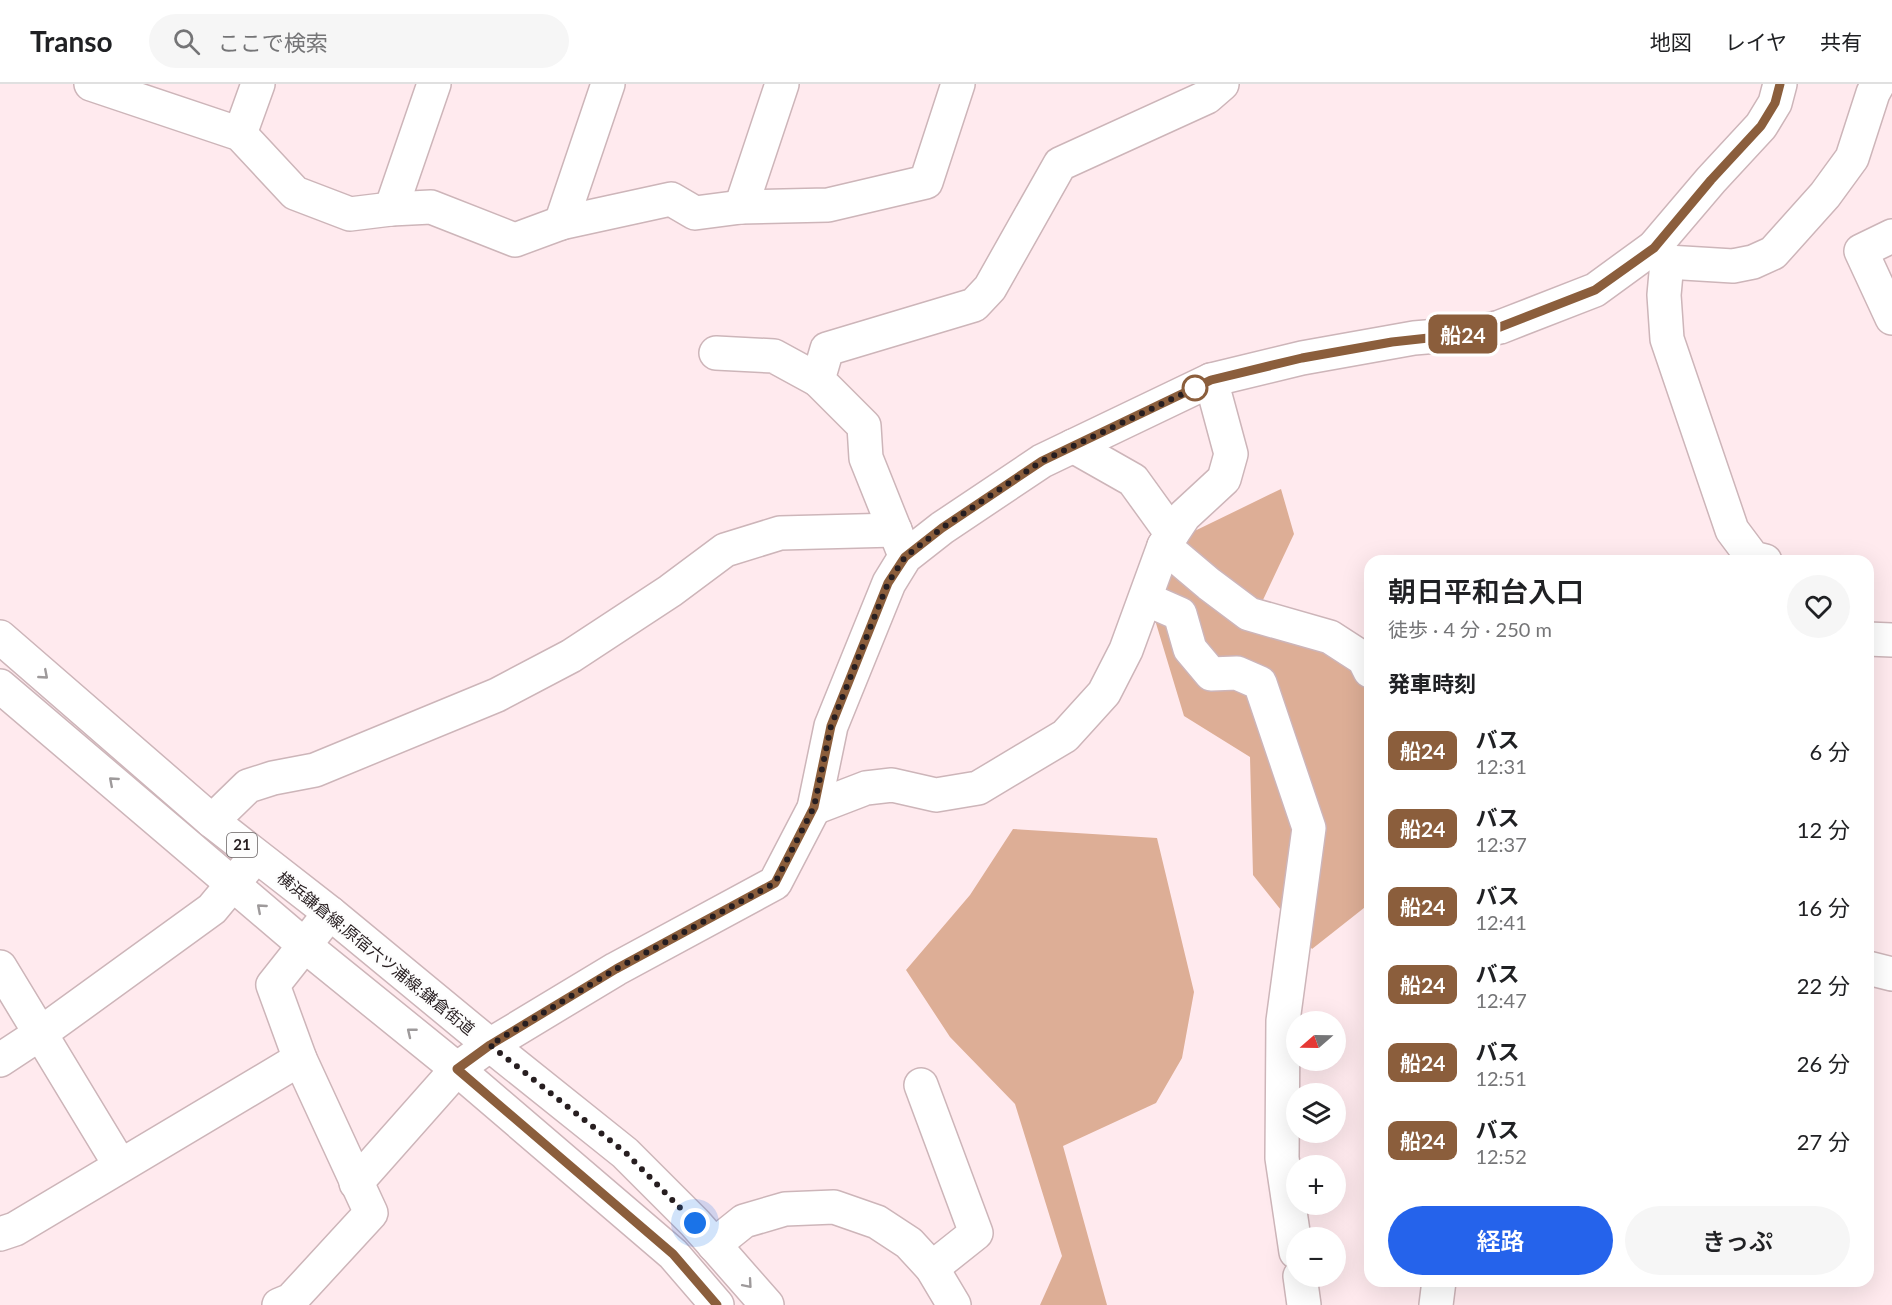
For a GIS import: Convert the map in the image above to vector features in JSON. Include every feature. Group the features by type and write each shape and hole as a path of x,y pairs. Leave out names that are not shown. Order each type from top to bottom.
{"street":[{"path":"91,84 240,134 295,193 350,214 431,207 515,240 561,223 671,199 694,213 741,207 828,206 926,182 958,84"},
{"path":"240,134 258,84"},
{"path":"392,209 434,84"},
{"path":"561,223 608,84"},
{"path":"741,207 782,84"},
{"path":"818,381 827,349 974,305 990,288 1060,164 1207,97 1222,84"},
{"path":"212,821 248,786 273,778 315,770 497,695 572,656 670,591 725,550 780,533 900,544 942,528 1042,461 1211,380 1313,356 1414,338 1474,333 1500,327 1595,290 1660,255 1711,180 1761,126 1775,103 1780,84"},
{"path":"1660,255 1733,266 1753,262 1773,253 1825,195 1852,158 1878,84"},
{"path":"1892,236 1861,251 1892,318"},
{"path":"1660,255 1667,339 1732,530 1751,555"},
{"path":"356,1182 457,1069 490,1045 616,969 775,883 814,807 831,726 888,583 900,544 866,458 864,426 818,381 774,356 717,352"},
{"path":"814,807 866,788 892,785 936,795 978,788 1065,736 1104,693 1126,650 1168,540 1184,516 1224,479 1231,453 1211,380"},
{"path":"1072,446 1133,480 1168,540 1209,584 1249,614 1330,637 1364,659"},
{"path":"1146,599 1180,614 1191,648 1211,674 1237,673 1260,683 1309,828 1283,1022 1282,1158 1292,1227"},
{"name":"横浜鎌倉線;原宿六ツ浦線;鎌倉街道","path":"0,637 212,821 330,913 626,1153 695,1223 767,1305"},
{"path":"1874,639 1892,640"},
{"name":"21","path":"0,686 304,945 457,1069 673,1254 717,1305"},
{"path":"0,1060 212,909 256,856"},
{"path":"279,1305 291,1300 371,1213 300,1059 273,985 330,913"},
{"path":"0,967 120,1165"},
{"path":"1874,970 1892,974"},
{"path":"0,1234 15,1229 300,1059"},
{"path":"921,1085 976,1233 932,1268"},
{"path":"714,1245 744,1221 785,1209 834,1207 877,1222 909,1242 932,1268 954,1305"},
{"path":"1302,1287 1304,1305"},
{"path":"1436,1305 1438,1287"}],"shaded area":[{"path":"1281,489 1294,534 1262,602 1364,648 1364,908 1312,949 1253,875 1250,757 1184,716 1152,610 1176,540"},
{"path":"1013,829 1157,838 1194,992 1182,1058 1156,1103 1063,1146 1107,1305 1040,1305 1062,1256 1015,1104 950,1037 906,970 970,895"}],"bus line":[{"name":"船24","path":"717,1305 673,1254 457,1069 490,1045 616,969 775,883 814,807 831,726 888,583 905,557 942,528 1042,461 1211,380 1302,358 1414,338 1474,333 1500,327 1595,290 1654,248 1711,180 1761,126 1775,103 1780,84"}],"route":[{"path":"695,1223 626,1153 490,1045 616,969 775,883 814,807 831,726 888,583 905,557 942,528 1042,461 1195,388"}]}
